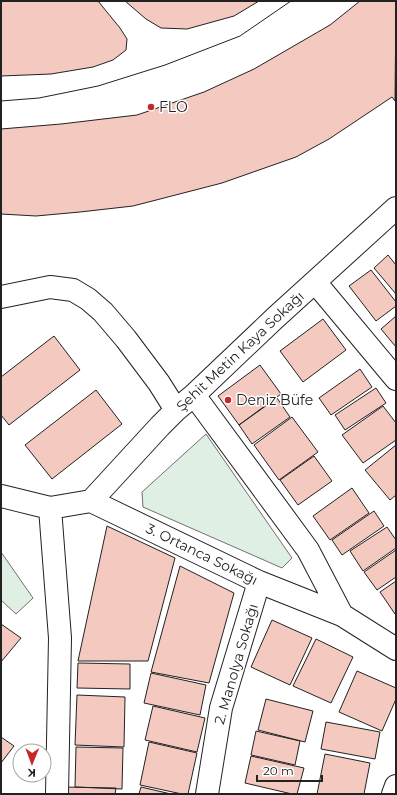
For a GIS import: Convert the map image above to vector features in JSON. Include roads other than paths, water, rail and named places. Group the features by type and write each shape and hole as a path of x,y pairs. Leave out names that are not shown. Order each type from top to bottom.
{"street":[{"name":"Şehit Metin Kaya Sokağı","path":"91,501 176,410 194,395 274,318 396,208"},
{"path":"315,282 396,379"},
{"path":"1,297 50,287 73,290 88,299 103,312 126,339 159,383 176,410"},
{"path":"194,395 308,550 342,615"},
{"path":"1,496 50,508 91,501"},
{"name":"3. Ortanca Sokağı","path":"91,501 259,582 342,615 396,649"},
{"path":"50,508 60,638 57,794"},
{"name":"2. Manolya Sokağı","path":"207,794 221,708 259,582"},
{"path":"393,794 396,786"}],"tram line":[{"path":"1,101 39,98 98,86 165,65 240,36 291,1"}],"place":[{"name":"FLO","path":"151,107"},
{"name":"Deniz Büfe","path":"228,400"}]}
